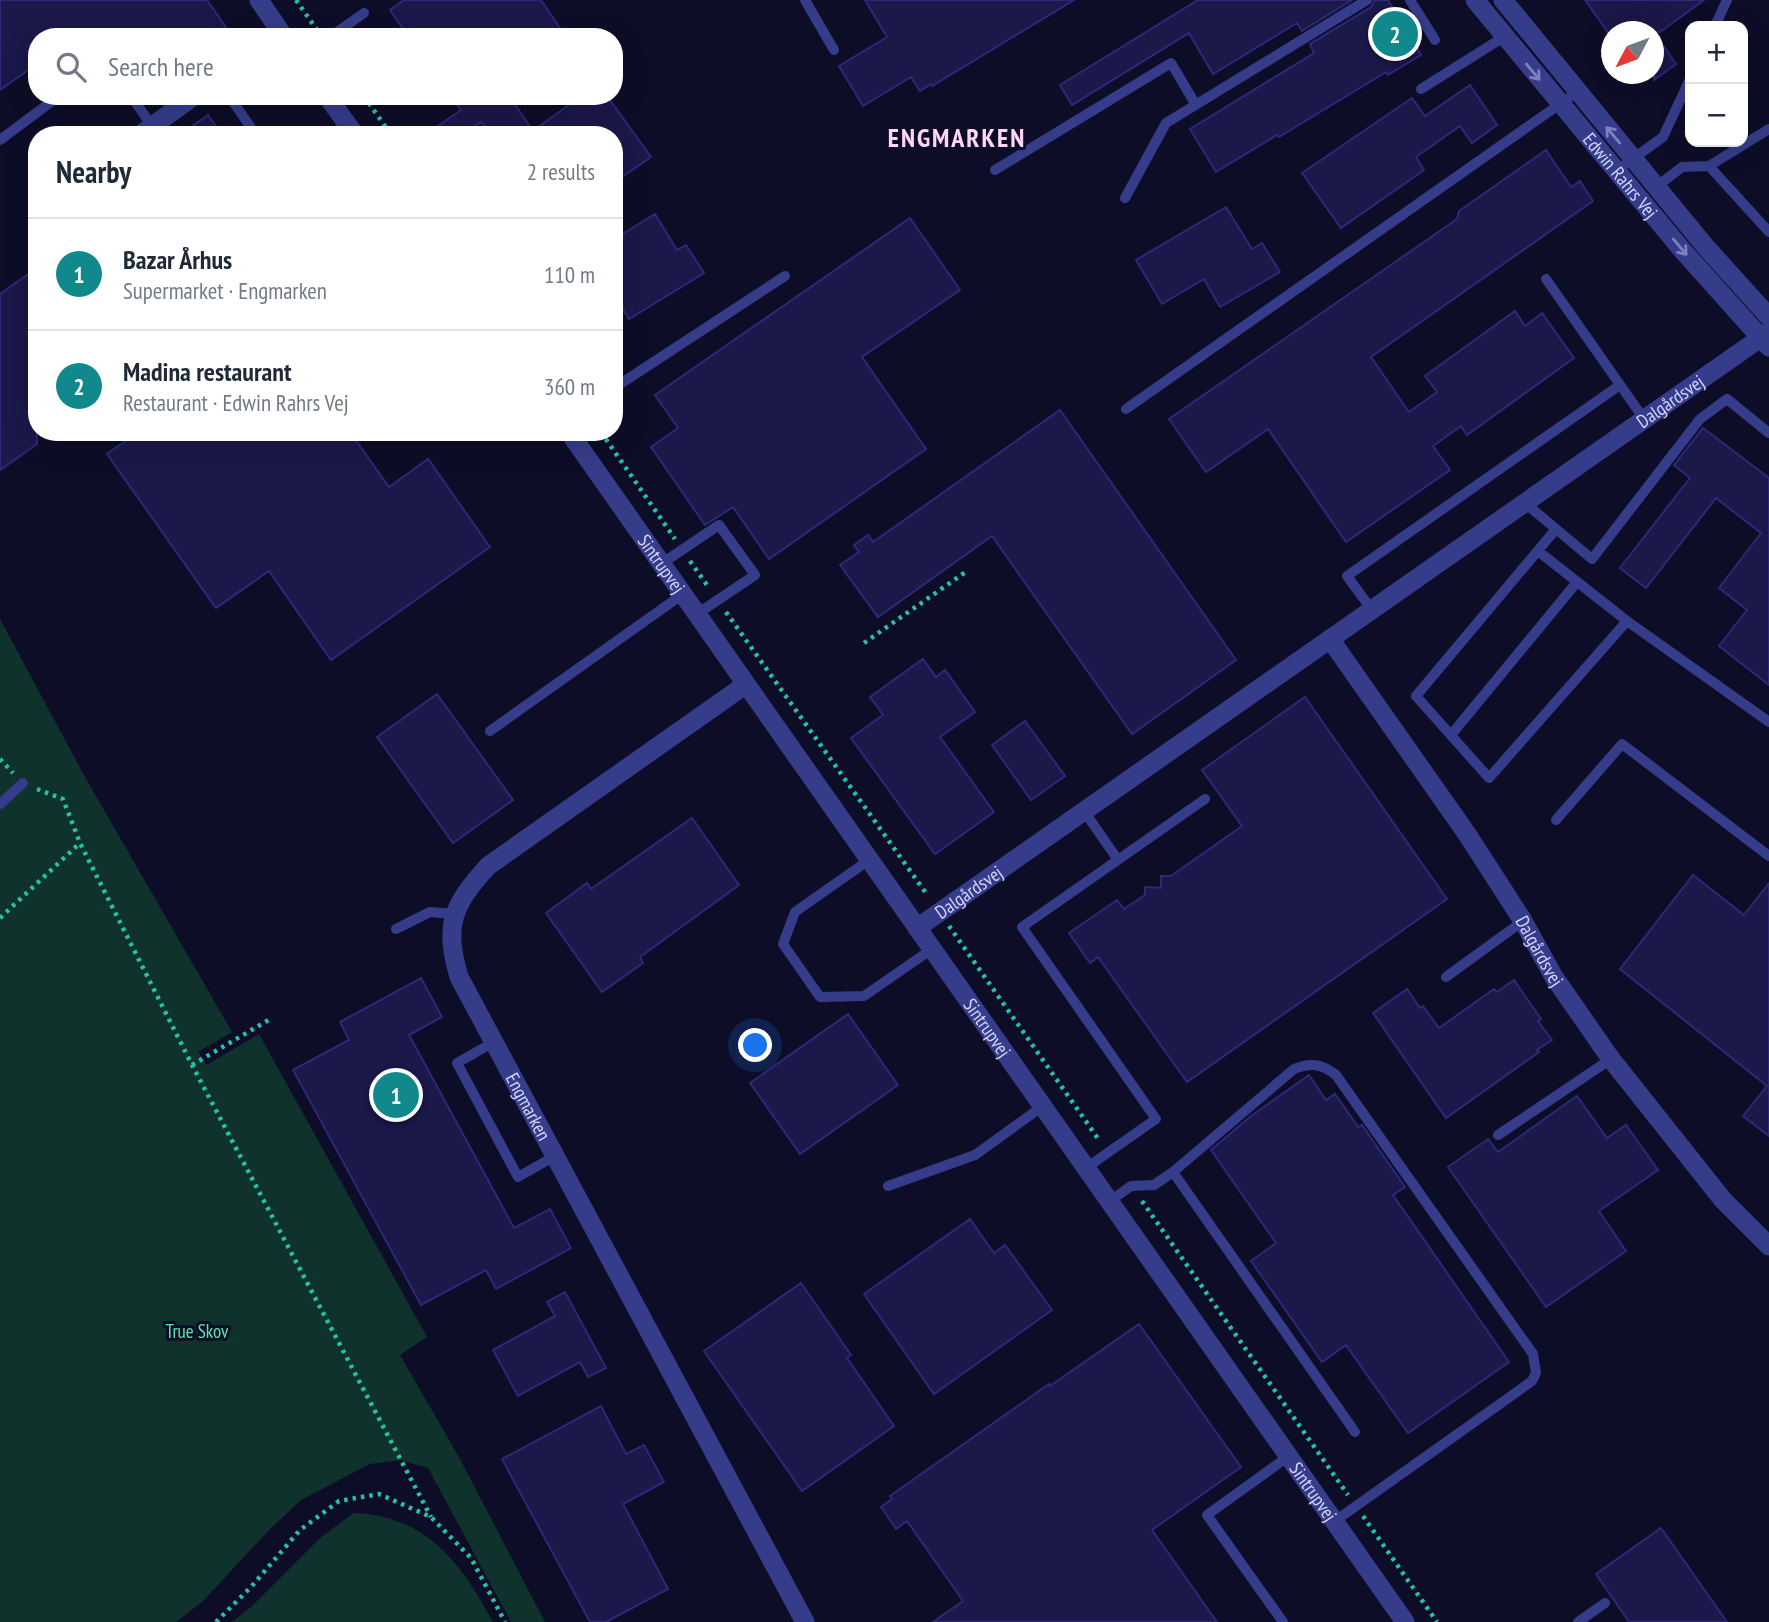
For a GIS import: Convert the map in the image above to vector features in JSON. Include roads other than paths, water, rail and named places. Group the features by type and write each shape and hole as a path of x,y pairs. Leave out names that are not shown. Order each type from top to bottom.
{"street":[{"path":"259,0 276,28"},
{"name":"Edwin Rahrs Vej","path":"1475,0 1616,171 1766,339"},
{"name":"Edwin Rahrs Vej","path":"1503,0 1705,246 1769,317"},
{"path":"153,126 182,105"},
{"path":"333,105 349,126"},
{"name":"Dalgårdsvej","path":"917,928 1644,419 1766,339"},
{"name":"Sintrupvej","path":"575,441 1405,1622"},
{"name":"Dalgårdsvej","path":"1330,639 1467,834 1523,921 1554,977 1611,1059 1723,1199 1769,1246"},
{"name":"Engmarken","path":"745,685 488,866 466,890 454,914 450,948 459,977 805,1622"}],"lane":[{"path":"805,0 834,50"},
{"path":"1125,198 1166,122 1367,0"},
{"path":"1410,0 1435,40"},
{"path":"1717,21 1727,0"},
{"path":"343,28 364,13"},
{"path":"1420,89 1523,26"},
{"path":"995,170 1171,63 1196,104"},
{"path":"1616,171 1663,137 1688,84"},
{"path":"1126,409 1577,92"},
{"path":"0,140 47,105"},
{"path":"135,105 144,126"},
{"path":"235,105 250,126"},
{"path":"1656,187 1682,167 1709,166 1769,129"},
{"path":"1709,166 1769,232"},
{"path":"623,382 785,276"},
{"path":"1546,279 1644,419"},
{"path":"1372,610 1348,576 1620,385"},
{"path":"1525,503 1592,559 1700,419 1727,399 1769,433"},
{"path":"661,564 719,525 754,575 697,614"},
{"path":"1556,529 1416,696 1489,778 1627,621"},
{"path":"1538,551 1627,621 1769,722"},
{"path":"1451,735 1577,582"},
{"path":"490,731 683,594"},
{"path":"1556,820 1622,744 1769,856"},
{"path":"0,804 23,783"},
{"path":"1086,1168 1156,1119 1022,927 1205,799"},
{"path":"1084,811 1118,860"},
{"path":"869,860 795,912 782,944 820,997 864,996 932,949"},
{"path":"397,929 430,912 454,914"},
{"path":"1446,977 1523,921"},
{"path":"494,1042 457,1063 518,1177 555,1156"},
{"path":"1498,1135 1611,1059"},
{"path":"1110,1201 1131,1186 1154,1185 1173,1172 1294,1069 1317,1063 1336,1075 1533,1354 1536,1373 1532,1381 1335,1521"},
{"path":"888,1186 975,1155 1043,1106"},
{"path":"1173,1172 1355,1432"},
{"path":"1283,1622 1207,1515 1289,1456"},
{"path":"1578,1622 1605,1603"}],"place":[{"name":"Madina restaurant","path":"1395,34"},
{"name":"Bazar Århus","path":"396,1095"}],"district":[{"name":"ENGMARKEN","path":"957,138"}],"park label":[{"name":"True Skov","path":"197,1331"}]}
